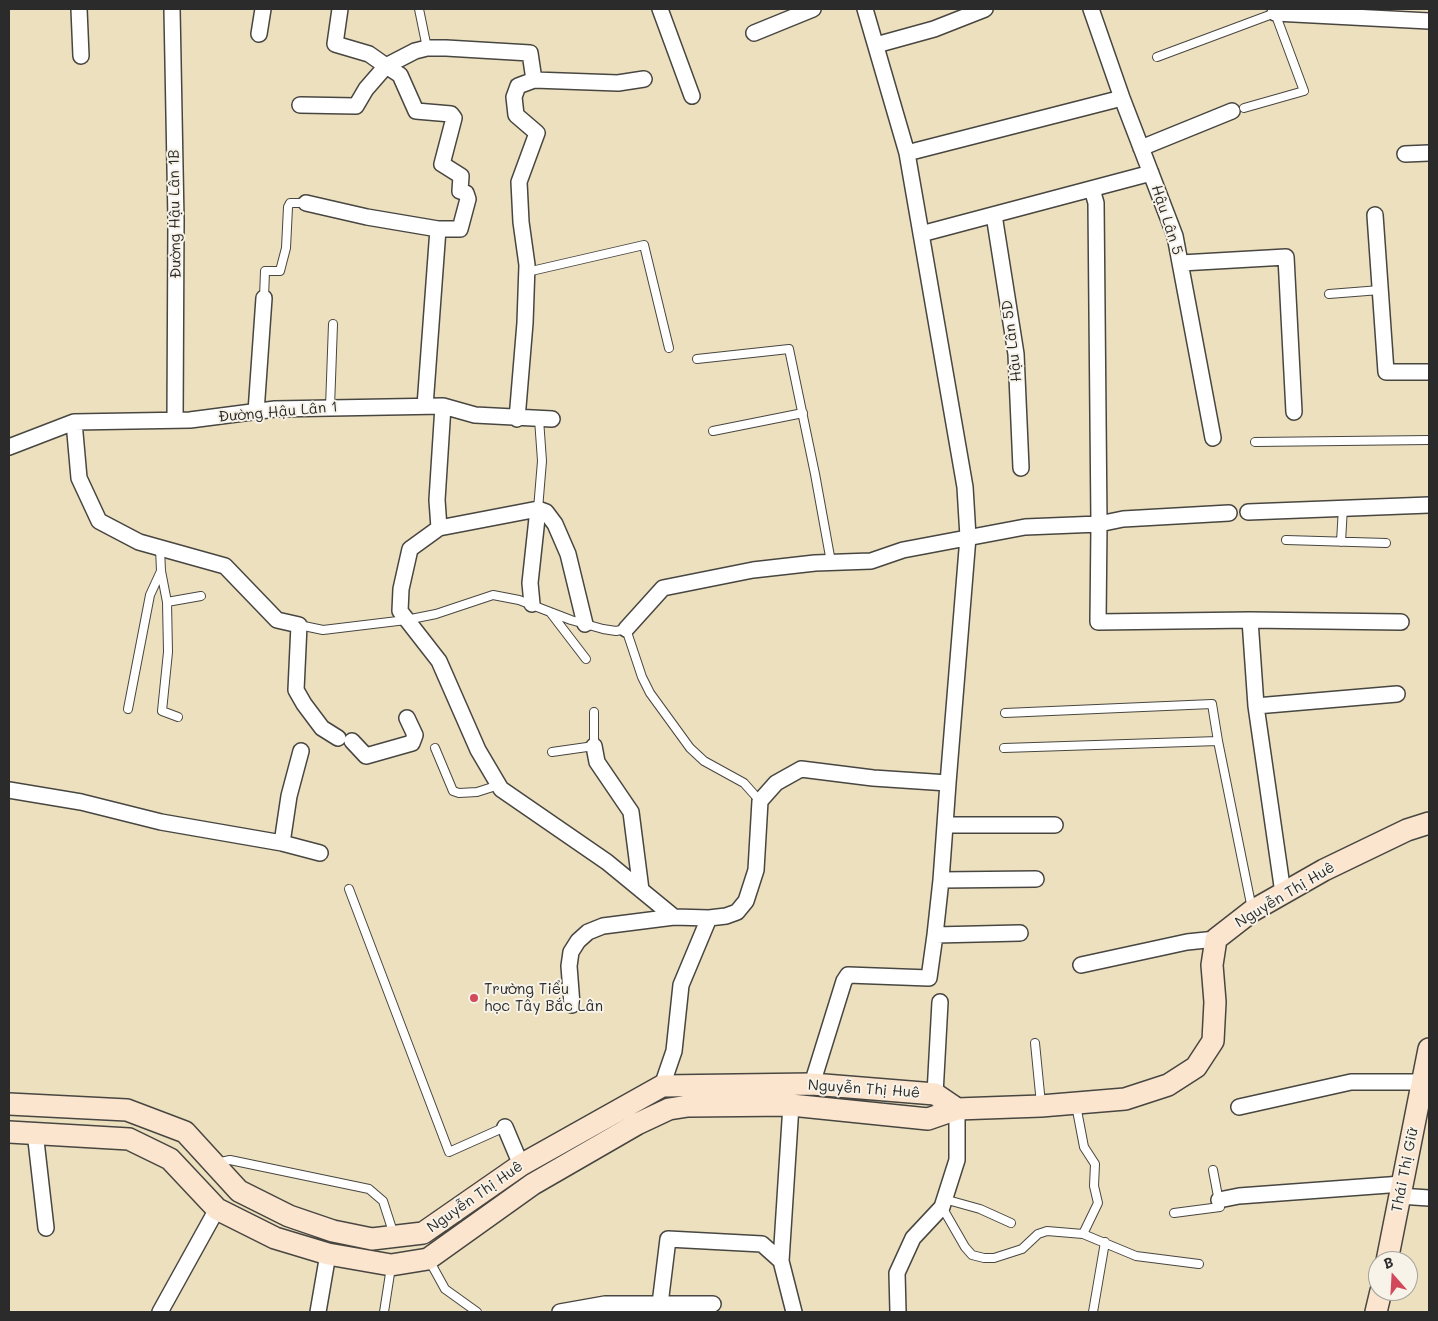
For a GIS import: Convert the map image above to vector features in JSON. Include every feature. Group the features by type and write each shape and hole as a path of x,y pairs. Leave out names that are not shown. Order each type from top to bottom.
{"street":[{"path":"79,9 81,56"},
{"name":"Đường Hậu Lân 1B","path":"172,9 176,220 175,420"},
{"path":"259,34 263,9"},
{"path":"306,203 367,217 438,229 460,229 467,210 466,194 460,191 461,176 442,164 454,118 450,114 416,111 400,75 369,54 335,44 340,9"},
{"path":"754,33 813,9"},
{"path":"812,1084 844,981 848,975 929,978 941,880 968,537 965,487 907,153 865,9"},
{"path":"876,45 934,29 984,9"},
{"name":"Hậu Lân 5","path":"1092,9 1122,98 1175,236 1214,438"},
{"path":"664,10 692,96"},
{"path":"1275,13 1429,21"},
{"path":"300,105 356,106 366,89 386,66 414,51 427,48 530,53 534,80"},
{"path":"517,419 527,272 519,182 537,132 516,115 514,97 518,86 534,80 618,83 644,79"},
{"path":"907,153 1122,98"},
{"path":"1141,148 1238,110"},
{"path":"1405,154 1429,153"},
{"path":"921,234 1151,173"},
{"path":"1092,189 1096,203 1098,622 1250,620 1401,622"},
{"path":"1375,214 1386,372 1429,372"},
{"name":"Hậu Lân 5D","path":"994,215 1016,354 1021,468"},
{"path":"425,406 438,229"},
{"path":"1181,263 1286,257 1294,412"},
{"path":"256,412 264,298"},
{"path":"439,528 437,500 444,406"},
{"name":"Đường Hậu Lân 1","path":"9,447 74,422 175,420 330,407 444,406 475,415 517,419 545,419"},
{"path":"74,422 79,478 99,521 139,542 225,566 277,620 300,625 296,690 322,728 345,739 366,756 412,742 415,734 407,718"},
{"path":"1248,512 1429,505"},
{"path":"532,604 530,583 538,509"},
{"path":"585,624 568,554 555,524 546,512 538,509 439,528 410,549 399,605 400,611 439,661 478,750 500,785 607,862 674,917"},
{"path":"626,629 663,588 753,570 831,562 871,561 903,550 1025,527 1099,524 1123,519 1228,513"},
{"path":"1250,620 1256,706 1283,893"},
{"path":"1256,706 1398,694"},
{"path":"594,746 597,762 631,812 641,890"},
{"path":"282,843 289,796 301,751"},
{"path":"572,1005 569,966 571,952 578,941 588,932 603,926 674,917 709,918 726,916 737,912 746,901 756,870 760,801 776,783 801,769 873,778 948,783"},
{"path":"9,790 81,802 161,822 282,843 320,853"},
{"name":"Nguyễn Thị Huê","path":"9,1132 35,1132 129,1139 170,1159 217,1209 275,1238 328,1254 391,1265 428,1258 533,1184 637,1124 669,1109 688,1106 791,1105 928,1120 957,1109 1041,1106 1125,1099 1168,1084 1196,1067 1212,1041 1215,1002 1212,965 1216,939 1252,911 1324,870 1407,830 1429,823"},
{"path":"945,825 1055,825"},
{"path":"941,880 1036,879"},
{"path":"662,1086 674,1051 682,985 709,918"},
{"path":"935,935 1020,933"},
{"path":"1081,965 1187,942 1216,939"},
{"path":"936,1094 940,1002"},
{"name":"Thái Thị Giữ","path":"1389,1251 1429,1049"},
{"path":"1239,1107 1351,1082 1422,1082"},
{"name":"Nguyễn Thị Huê","path":"9,1104 126,1110 185,1132 239,1191 290,1216 333,1232 372,1239 423,1233 521,1165 662,1086 812,1084 936,1094 957,1109"},
{"path":"791,1105 781,1261 794,1312"},
{"path":"898,1312 897,1273 913,1238 943,1203 957,1160 957,1109"},
{"path":"505,1127 521,1165 533,1184"},
{"path":"35,1132 46,1228"},
{"path":"1219,1200 1239,1196 1400,1190 1429,1198"},
{"path":"160,1312 217,1209"},
{"path":"660,1304 668,1239 762,1244 781,1261"},
{"path":"318,1312 328,1254"},
{"path":"560,1312 604,1304 713,1304"}],"lane":[{"path":"419,9 427,48"},
{"path":"1157,57 1275,13 1304,91 1238,110"},
{"path":"264,298 265,271 280,271 286,248 288,207 290,203 306,203"},
{"path":"527,272 644,245 669,348"},
{"path":"1329,294 1380,290"},
{"path":"330,407 333,324"},
{"path":"697,359 789,349 831,562"},
{"path":"713,431 802,413"},
{"path":"538,509 545,419"},
{"path":"1255,442 1429,440"},
{"path":"1341,542 1343,507"},
{"path":"1286,540 1386,543"},
{"path":"160,548 161,571 167,602 168,652 162,711 178,717"},
{"path":"128,710 150,595 161,571"},
{"path":"167,602 200,596"},
{"path":"300,625 323,630 406,620 436,614 493,596 532,604 585,624 616,631 626,629 642,677 650,693 690,748 704,761 744,782 760,801"},
{"path":"549,611 586,659"},
{"path":"1005,713 1212,704 1252,911"},
{"path":"552,752 594,746 594,712"},
{"path":"1004,748 1218,741"},
{"path":"436,748 453,791 459,793 477,792 500,785"},
{"path":"349,889 449,1152 505,1127"},
{"path":"1035,1042 1041,1106"},
{"path":"1076,1103 1084,1147 1095,1164 1094,1186 1098,1203 1083,1234"},
{"path":"214,1164 230,1160 369,1189 383,1201 394,1237"},
{"path":"1174,1213 1220,1207 1213,1170"},
{"path":"943,1203 965,1247 972,1255 984,1258 994,1258 1022,1249 1038,1234 1047,1231 1083,1234 1136,1256 1199,1264"},
{"path":"943,1203 980,1209 1011,1223"},
{"path":"1093,1312 1105,1242"},
{"path":"428,1258 445,1288 477,1312"},
{"path":"384,1312 391,1265"}],"place":[{"name":"Trường Tiểu học Tây Bắc Lân","path":"474,998"}]}
